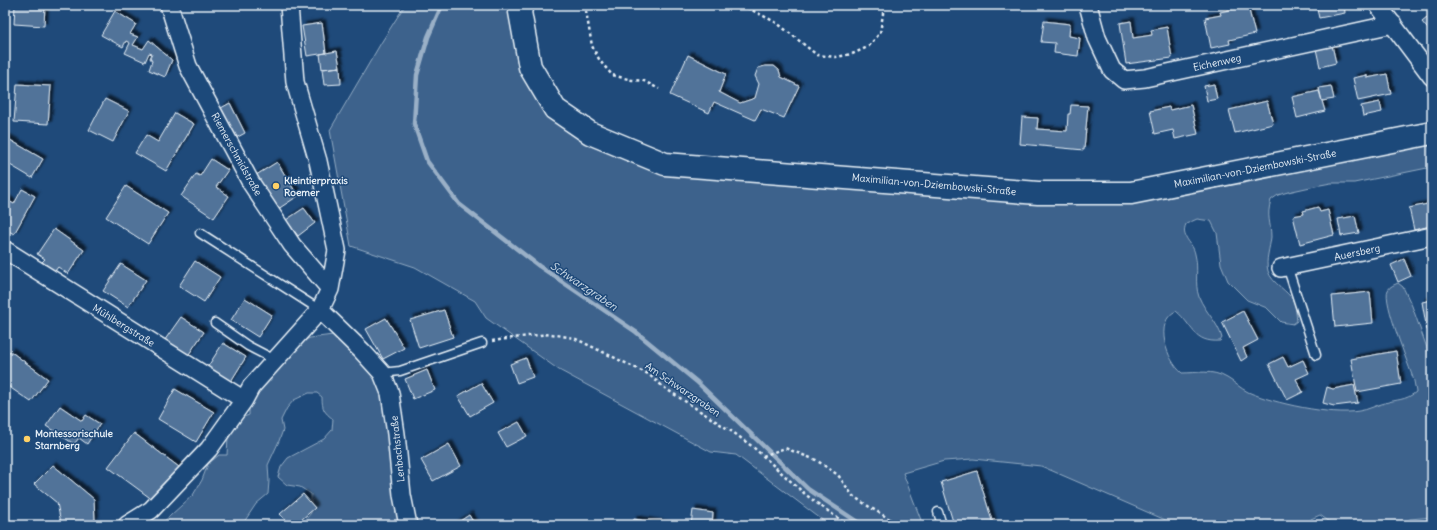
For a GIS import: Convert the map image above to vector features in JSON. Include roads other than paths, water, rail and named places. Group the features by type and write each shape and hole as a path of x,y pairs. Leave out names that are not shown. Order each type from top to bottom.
{"street":[{"name":"Riemerschmidstraße","path":"169,5 188,66 251,183 292,245 330,289"},
{"path":"127,525 151,510 209,449 244,400 251,387 320,310 330,289 337,250 318,161 296,82 289,5"},
{"name":"Maximilian-von-Dziembowski-Straße","path":"522,5 520,12 530,67 556,109 590,133 665,164 1038,193 1131,193 1432,133"},
{"name":"Eichenweg","path":"1088,5 1097,38 1112,70 1124,80 1144,78 1393,24"},
{"path":"1378,5 1430,68"},
{"name":"Auersberg","path":"1284,267 1432,236"},
{"name":"Mühlbergstraße","path":"5,250 244,400"},
{"name":"Lenbachstraße","path":"320,310 382,373 390,393 402,495 408,525"}],"lane":[{"path":"200,233 320,310"},
{"path":"1284,267 1316,355"},
{"path":"215,323 248,346 275,360"},
{"path":"382,373 400,371 482,343"},
{"path":"938,512 942,525"}],"waterway":[{"name":"Schwarzgraben","path":"442,5 428,37 417,75 414,124 427,161 459,204 539,266 636,332 697,382 808,489 862,525"}],"place":[{"name":"Kleintierpraxis Roemer","path":"276,186"},
{"name":"Montessorischule Starnberg","path":"27,439"}]}
